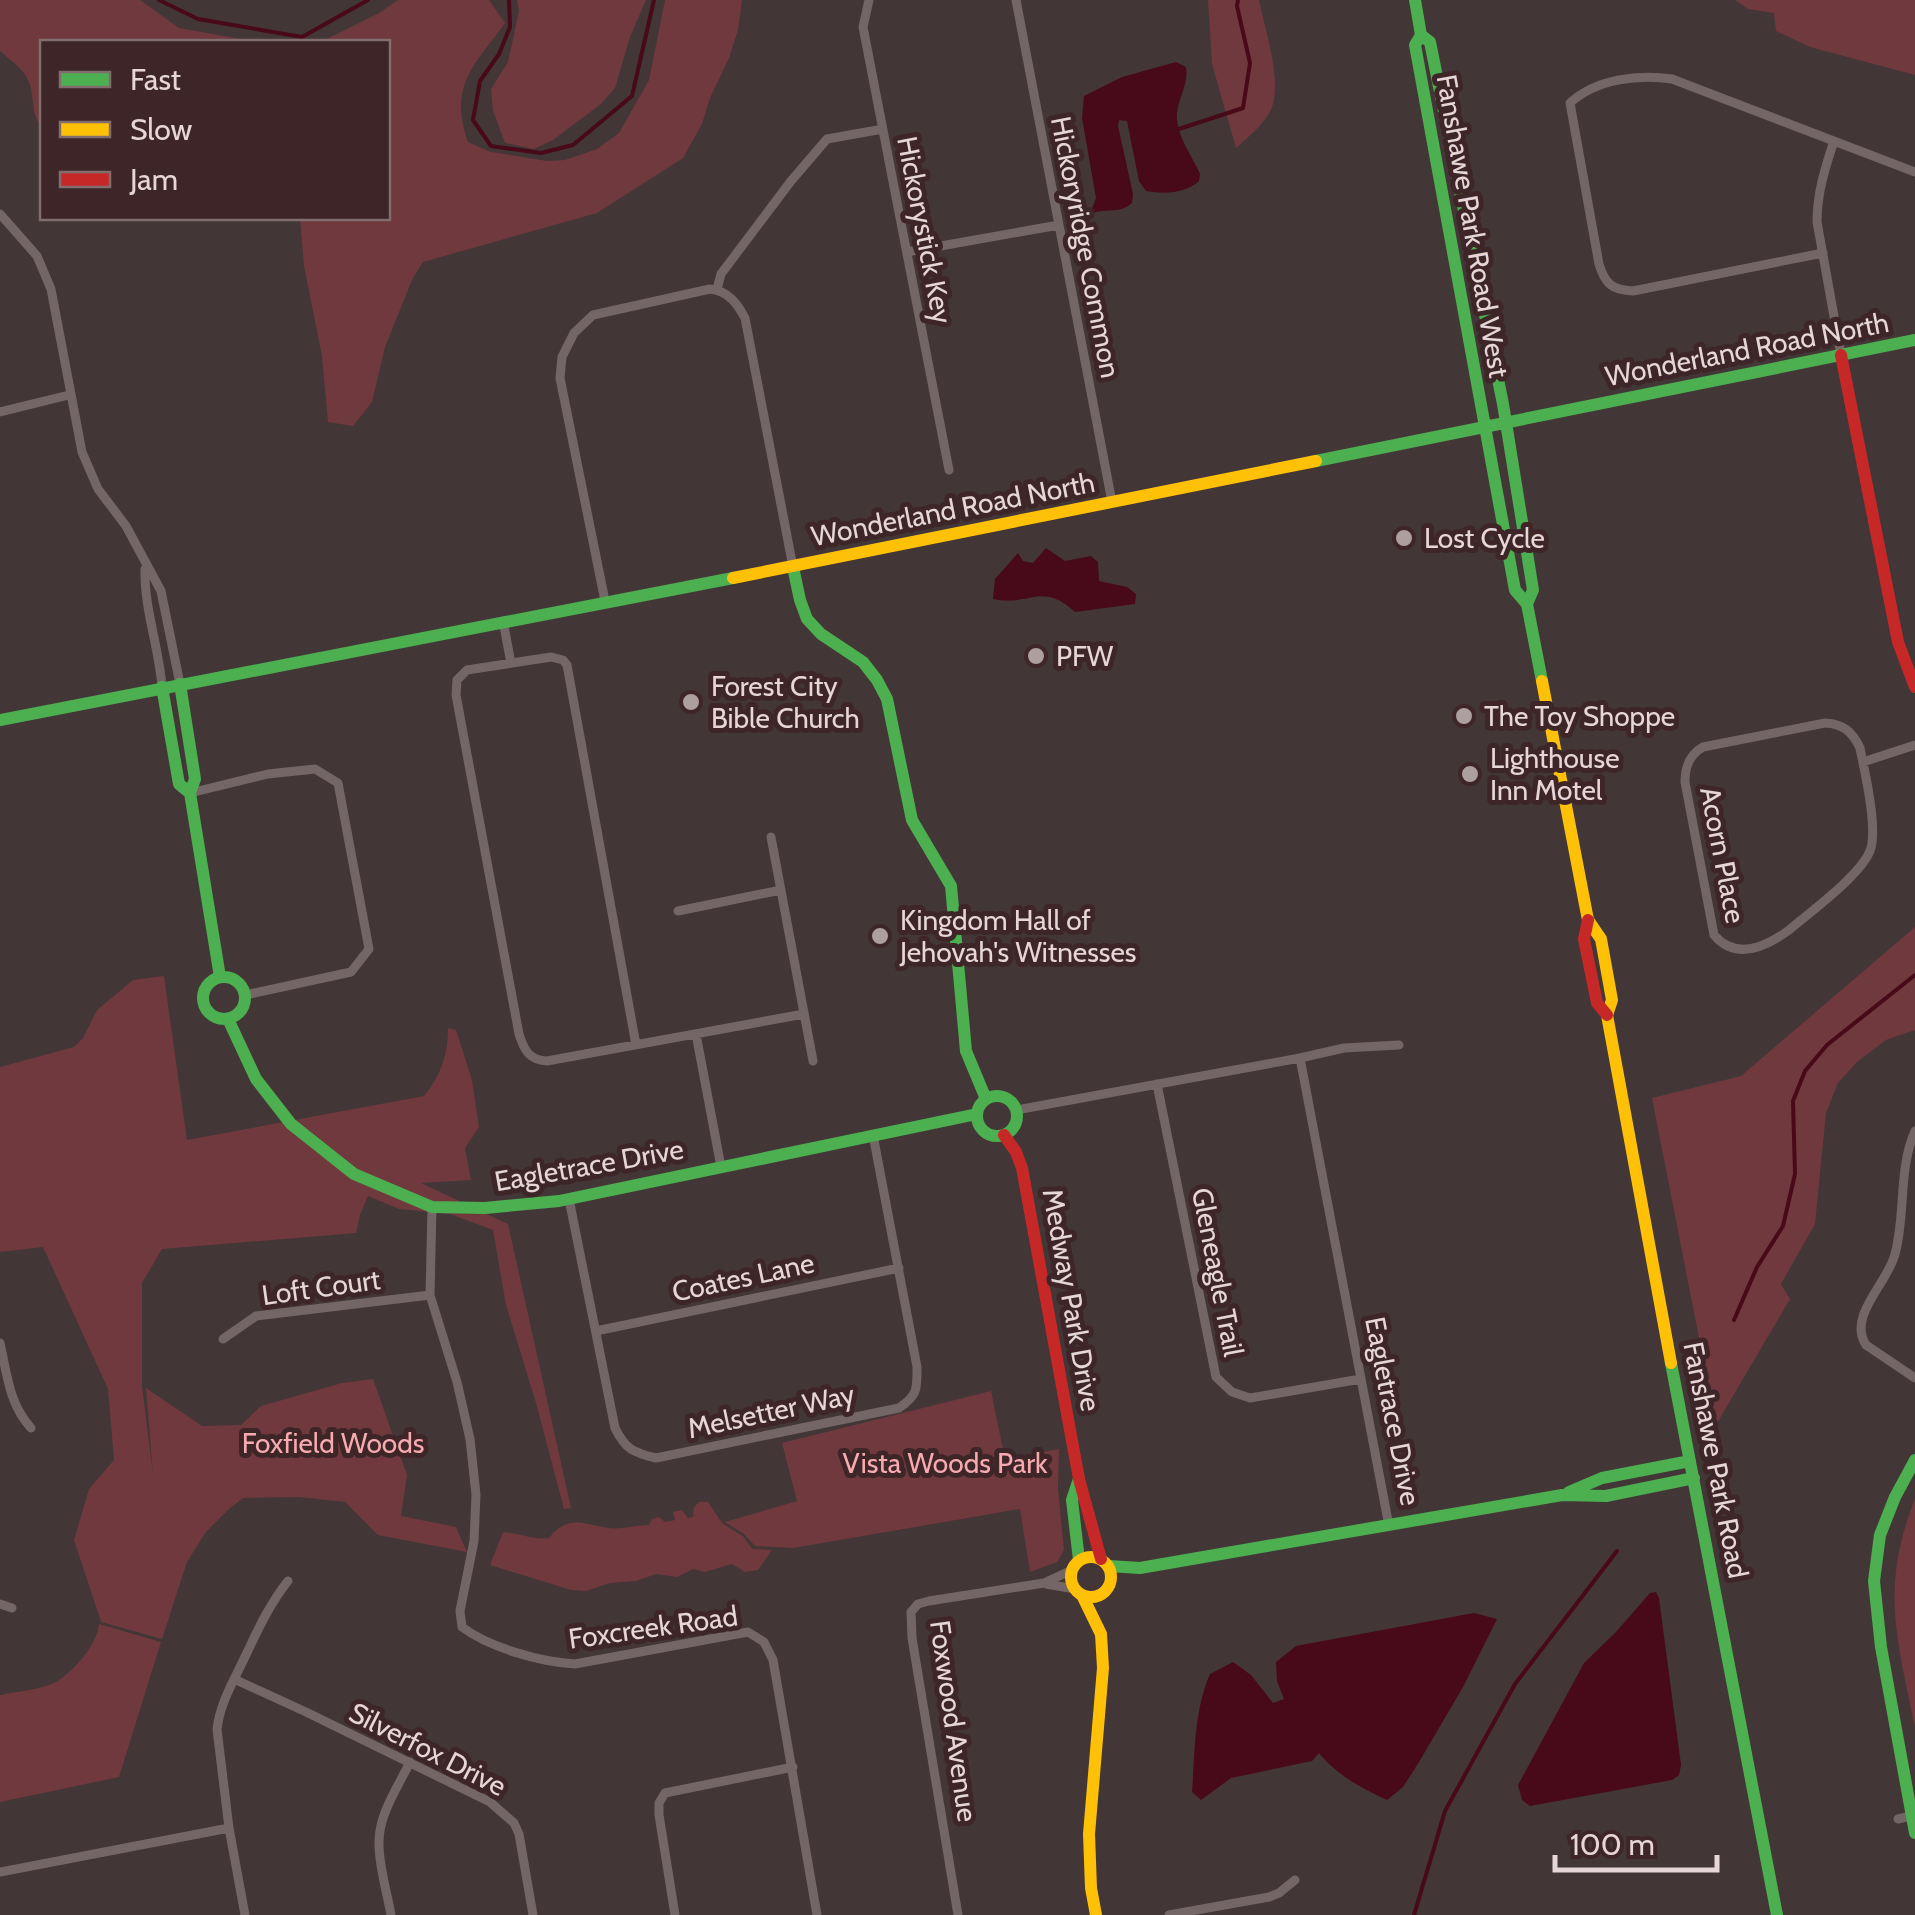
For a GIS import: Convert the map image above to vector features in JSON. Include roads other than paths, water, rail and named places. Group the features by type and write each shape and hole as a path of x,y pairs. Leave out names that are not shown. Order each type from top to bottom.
{"street":[{"name":"Hickorystick Key","path":"869,0 863,27 949,470"},
{"name":"Hickoryridge Common","path":"1016,0 1112,502"},
{"name":"Fanshawe Park Road West","path":"1415,0 1421,35 1415,46 1484,427"},
{"name":"Fanshawe Park Road West","path":"1421,35 1430,42 1434,60 1506,422"},
{"path":"1822,254 1633,291 1610,286 1599,264 1570,103 1591,88 1652,76 1672,79 1915,172"},
{"path":"717,290 721,274 827,139 882,129"},
{"path":"1834,140 1817,201 1817,222 1898,642 1915,687"},
{"path":"0,214 36,256 51,289 87,464 161,592 195,779 190,793 220,976"},
{"path":"906,252 1059,225"},
{"path":"605,600 560,378 562,357 574,333 593,314 717,290 736,302 745,318 807,618 824,636 861,660 886,698 910,816 951,886 966,1051 986,1099"},
{"name":"Wonderland Road North","path":"0,720 794,566 1915,340"},
{"path":"0,412 70,394"},
{"name":"Fanshawe Park Road","path":"1506,422 1533,590 1527,604"},
{"name":"Fanshawe Park Road","path":"1484,427 1515,590 1527,604 1588,920 1584,939 1597,1002 1607,1015 1777,1915"},
{"path":"146,566 145,593 179,784 190,793"},
{"path":"504,621 511,663"},
{"path":"636,1044 567,666 552,656 467,670 457,680 456,695 522,1044 530,1057 546,1060 696,1034 804,1014"},
{"name":"Acorn Place","path":"1824,722 1850,732 1863,762 1873,829 1866,859 1778,938 1749,950 1726,946 1714,935 1710,916 1685,782 1690,760 1703,747 1824,722"},
{"path":"1863,762 1915,746"},
{"path":"190,793 268,774 315,769 338,782 369,949 351,972 245,995"},
{"path":"772,837 813,1061"},
{"path":"678,911 782,890"},
{"path":"220,976 240,984 245,995 240,1011 228,1019 209,1014 202,1002 204,988 220,976"},
{"name":"Eagletrace Drive","path":"228,1019 256,1078 291,1124 354,1174 432,1207 485,1208 570,1199 977,1114"},
{"path":"696,1034 721,1167"},
{"path":"1016,1110 1344,1048 1398,1044"},
{"name":"Eagletrace Drive","path":"1300,1058 1389,1526"},
{"name":"Gleneagle Trail","path":"1157,1084 1216,1377 1232,1392 1250,1398 1361,1380"},
{"path":"999,1096 1016,1110 1015,1125 1004,1135 996,1136 982,1129 977,1114 986,1099 999,1096"},
{"path":"1915,1131 1908,1154 1895,1256 1860,1324 1866,1345 1915,1378"},
{"name":"Melsetter Way","path":"570,1199 616,1428 623,1444 656,1458 899,1408 915,1394 918,1367 873,1135"},
{"name":"Medway Park Drive","path":"1004,1135 1022,1168 1079,1479 1087,1498 1095,1546 1105,1562"},
{"name":"Foxcreek Road","path":"432,1207 430,1295 457,1382 473,1458 476,1495 460,1611 462,1626 477,1636 538,1659 576,1664 748,1632 764,1642 773,1660 817,1915"},
{"name":"Coates Lane","path":"596,1331 899,1268"},
{"name":"Loft Court","path":"223,1340 256,1316 430,1295"},
{"path":"0,1343 18,1414 31,1428"},
{"path":"1562,1495 1602,1478 1690,1460"},
{"path":"1915,1460 1894,1497 1880,1535 1874,1582 1908,1817 1915,1833"},
{"path":"1096,1915 1090,1888 1089,1849 1103,1668 1101,1634 1070,1577 1075,1565 1090,1556 1140,1568 1562,1495 1606,1496 1694,1478"},
{"name":"Medway Park Drive","path":"1075,1565 1072,1500 1079,1479"},
{"path":"1098,1623 1111,1572 1105,1562"},
{"name":"Foxwood Avenue","path":"958,1915 911,1612 918,1604 929,1601 1044,1583 1075,1565"},
{"path":"1079,1592 1094,1597 1140,1568"},
{"path":"245,1915 229,1828 219,1716 264,1616 288,1581"},
{"name":"Foxwood Avenue","path":"1044,1583 1079,1592"},
{"path":"0,1604 12,1608"},
{"name":"Silverfox Drive","path":"234,1680 490,1802 514,1823 519,1834 533,1915"},
{"path":"391,1915 378,1846 385,1814 410,1762"},
{"path":"674,1915 659,1815 665,1793 792,1767"},
{"path":"0,1872 229,1828"},
{"path":"1169,1915 1269,1897 1295,1880"}],"waterway":[{"path":"159,0 198,19 302,37 368,0"},
{"path":"509,0 510,27 499,54 480,81 473,120 491,146 541,153 573,145 632,96 654,0"},
{"path":"1179,129 1243,108 1250,63 1238,0"},
{"path":"1734,1320 1757,1267 1783,1226 1795,1174 1793,1101 1805,1071 1827,1045 1915,975"},
{"path":"1414,1915 1445,1811 1515,1684 1617,1551"}],"place":[{"name":"Lost Cycle","path":"1404,538"},
{"name":"PFW","path":"1036,656"},
{"name":"Forest City Bible Church","path":"691,702"},
{"name":"The Toy Shoppe","path":"1464,716"},
{"name":"Lighthouse Inn Motel","path":"1470,774"},
{"name":"Kingdom Hall of Jehovah's Witnesses","path":"880,936"}],"park label":[{"name":"Foxfield Woods","path":"333,1443"},
{"name":"Vista Woods Park","path":"945,1463"}]}
